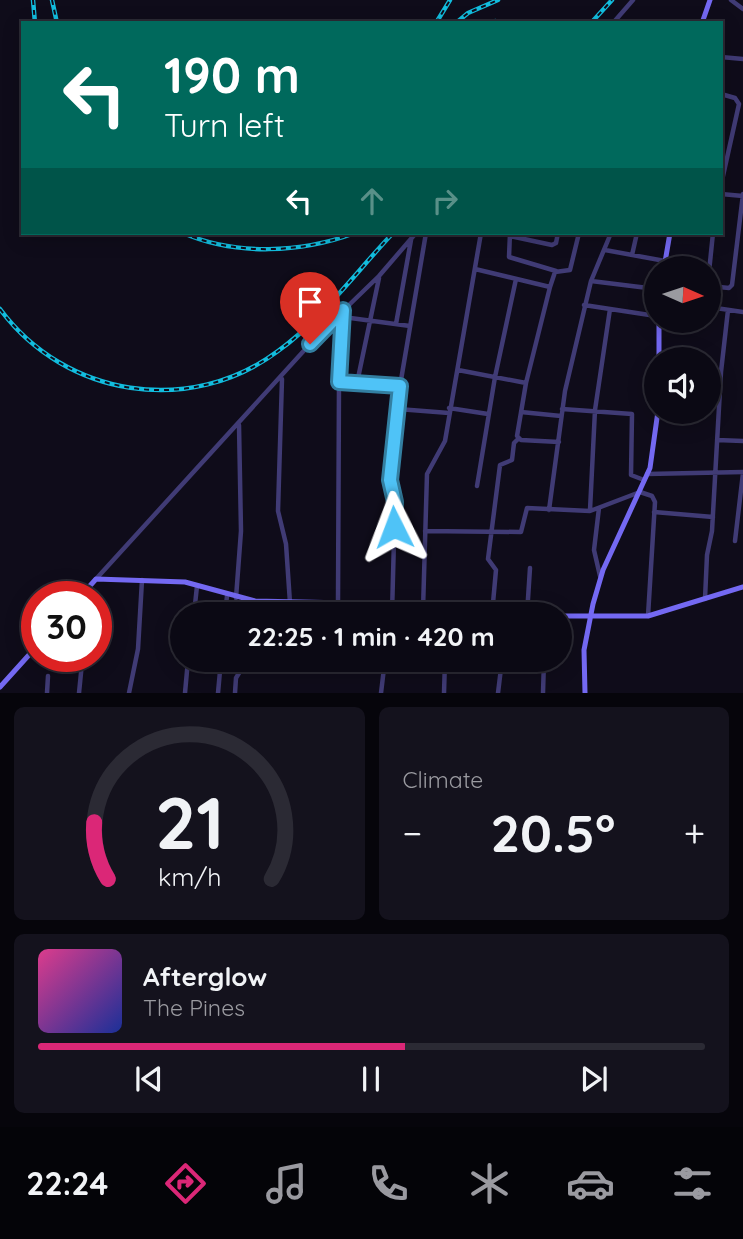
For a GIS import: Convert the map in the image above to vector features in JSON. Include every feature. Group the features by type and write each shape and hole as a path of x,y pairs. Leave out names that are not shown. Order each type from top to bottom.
{"street":[{"path":"614,21 633,0"},
{"path":"703,21 710,0"},
{"path":"731,0 743,9"},
{"path":"723,57 743,59"},
{"path":"723,95 736,98 738,104"},
{"path":"723,175 738,104 743,96"},
{"path":"721,287 729,288 732,285 743,195 723,194"},
{"path":"96,579 415,235"},
{"path":"393,602 395,502 390,480 400,386 426,235"},
{"path":"424,602 428,467 445,441 481,235"},
{"path":"510,235 509,257 556,271 570,270 579,235"},
{"path":"514,235 552,245 556,243 558,235"},
{"path":"550,510 562,409 584,305 610,235"},
{"path":"632,255 637,235"},
{"path":"666,256 670,235"},
{"path":"711,256 713,235"},
{"path":"396,324 411,240"},
{"path":"605,250 644,258"},
{"path":"475,269 550,287"},
{"path":"493,602 496,570 489,562 500,465 512,460 513,443 519,438 526,383 556,271"},
{"path":"357,383 379,276"},
{"path":"477,486 488,414 516,278"},
{"path":"591,281 644,288"},
{"path":"584,305 644,315"},
{"path":"590,511 595,410 610,309"},
{"path":"721,309 743,312"},
{"path":"338,602 339,382 343,310"},
{"path":"705,599 729,310"},
{"path":"343,317 410,326"},
{"path":"457,370 526,383"},
{"path":"282,378 278,511 286,544 290,602"},
{"path":"339,382 400,386"},
{"path":"398,409 488,414"},
{"path":"562,409 632,414 631,475 644,481"},
{"path":"521,412 561,416"},
{"path":"236,598 242,499 239,424"},
{"path":"585,693 584,650 590,616 601,576 648,474 657,424"},
{"path":"519,438 559,443"},
{"path":"717,440 743,441"},
{"path":"648,474 743,472 735,541"},
{"path":"425,531 523,532 525,509 590,511 640,492 654,497 648,616"},
{"path":"599,508 594,550 601,576"},
{"path":"654,512 713,517"},
{"path":"528,602 530,568"},
{"path":"96,579 185,582 227,596 267,602"},
{"path":"129,693 139,639 142,580"},
{"path":"195,602 197,586"},
{"path":"572,616 648,616 743,587"},
{"path":"226,602 227,596"},
{"path":"0,687 21,664"},
{"path":"79,693 81,672"},
{"path":"185,693 187,672"},
{"path":"218,693 220,672"},
{"path":"235,693 236,678 240,672"},
{"path":"381,693 384,672"},
{"path":"444,693 445,672"},
{"path":"498,693 501,672"},
{"path":"543,693 544,672"},
{"path":"47,693 48,676"}],"railway":[{"path":"33,0 35,21"},
{"path":"52,0 57,21"},
{"path":"437,21 450,0"},
{"path":"458,21 468,13 498,0"},
{"path":"593,21 612,0"},
{"path":"189,235 225,246 269,249 313,245 349,235"},
{"path":"0,309 27,339 58,362 93,378 130,388 169,390 207,385 243,372 294,339 391,235"}],"route":[{"path":"310,344 343,310 339,382 400,386 390,480 395,502 394,527"}]}
